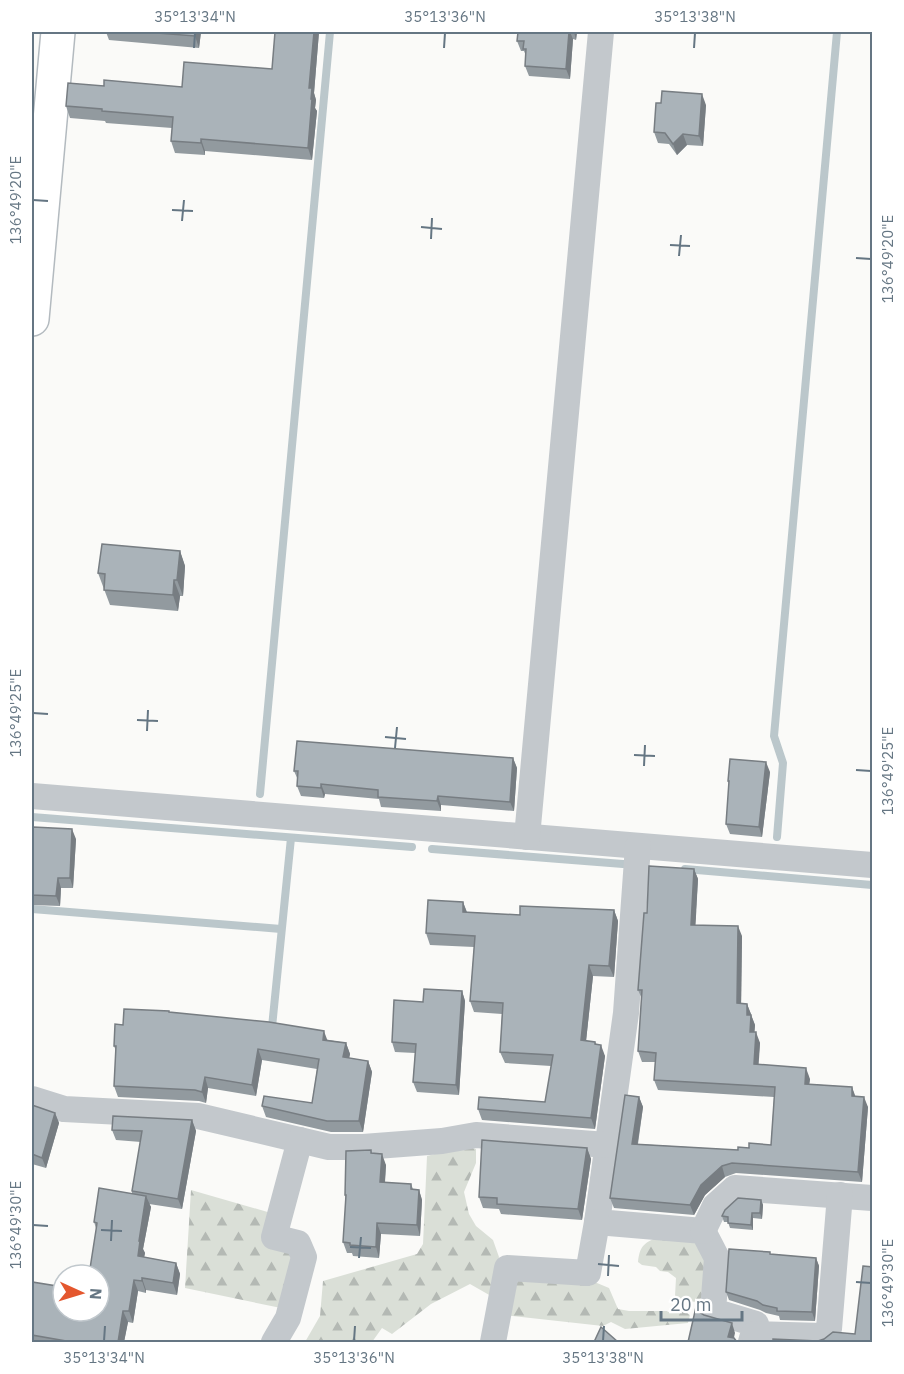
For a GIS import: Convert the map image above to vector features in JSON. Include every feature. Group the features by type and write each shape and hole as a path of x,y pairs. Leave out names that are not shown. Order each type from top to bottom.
{"main road":[{"path":"32,319 58,32"}],"street":[{"path":"528,837 601,32"},
{"path":"32,796 873,865"},
{"path":"493,1342 507,1268 588,1273 626,1013 638,846"},
{"path":"32,1099 64,1109 198,1116 329,1147 363,1147 442,1141 476,1135 607,1145"},
{"path":"274,1342 288,1318 304,1257 298,1243 274,1237 300,1140"},
{"path":"703,1231 715,1206 735,1188 873,1198"},
{"path":"703,1231 717,1258 713,1311 756,1324 753,1338 822,1336 829,1329 840,1195"},
{"path":"597,1222 703,1231"}],"green space":[{"path":"466,1146 476,1149 476,1163 464,1192 469,1214 476,1226 493,1240 499,1257 491,1296 470,1284 431,1304 392,1334 382,1328 372,1342 305,1342 320,1316 323,1281 417,1254 423,1244 427,1156"},
{"path":"191,1190 271,1213 291,1249 292,1258 281,1308 185,1288"},
{"path":"660,1236 692,1238 708,1260 705,1301 689,1301 675,1296 676,1278 668,1272 638,1262 644,1245"},
{"path":"519,1278 597,1283 609,1288 618,1309 684,1311 690,1315 688,1323 625,1329 611,1322 603,1326 504,1315"}],"building":[{"path":"144,32 195,32 195,36"},
{"path":"275,32 314,32 309,88 312,88 312,99 308,148 201,139 201,143 171,141 173,117 66,106 68,83 104,86 104,80 182,87 184,62 272,69"},
{"path":"518,32 569,32 566,69 525,66 526,49 523,49 524,41 517,41"},
{"path":"662,91 702,94 699,136 683,134 673,144 665,133 654,132 656,103 661,103"},
{"path":"102,544 180,551 173,595 104,590 105,574 98,573"},
{"path":"297,741 513,758 510,802 438,796 437,801 378,797 378,790 321,784 321,788 297,786 298,771 294,771"},
{"path":"730,759 766,762 759,827 726,824"},
{"path":"33,827 72,829 70,878 58,878 56,896 32,895"},
{"path":"649,866 694,869 691,925 738,926 737,1003 747,1004 747,1015 751,1015 750,1032 756,1032 754,1064 806,1068 805,1084 852,1087 852,1096 864,1097 858,1172 732,1163 722,1166 701,1185 690,1205 610,1198 625,1095 639,1097 632,1144 738,1150 738,1147 749,1148 749,1143 771,1145 775,1087 654,1080 656,1053 638,1051 642,990 638,990 644,913 647,913"},
{"path":"428,900 463,902 463,912 520,915 520,906 614,910 609,966 589,965 581,1040 601,1045 591,1118 478,1109 479,1097 545,1102 553,1055 500,1052 503,1003 470,1001 475,936 426,933"},
{"path":"424,989 462,991 456,1085 413,1082 416,1044 392,1042 394,1000 423,1002"},
{"path":"124,1009 169,1011 269,1022 324,1031 323,1040 346,1043 343,1057 368,1061 359,1121 327,1121 262,1106 264,1096 312,1103 319,1059 258,1049 252,1085 205,1077 202,1092 114,1086 115,1024 123,1025"},
{"path":"32,1105 55,1113 42,1158 32,1154"},
{"path":"113,1116 192,1120 178,1199 132,1191 142,1131 112,1130"},
{"path":"482,1140 587,1148 578,1209 497,1204 497,1198 479,1197"},
{"path":"371,1150 371,1153 382,1154 380,1182 411,1184 411,1189 419,1190 417,1225 377,1223 376,1247 350,1245 350,1243 343,1242 346,1151"},
{"path":"99,1188 146,1196 138,1256 176,1263 173,1283 142,1278 142,1281 134,1280 129,1311 123,1311 118,1342 72,1342 32,1335 32,1282 51,1285 51,1323 111,1323 111,1263 91,1263 97,1223 94,1222"},
{"path":"738,1198 761,1200 760,1213 752,1213 751,1225 728,1223 728,1217 722,1216"},
{"path":"729,1249 816,1258 812,1312 777,1311 777,1308 726,1292"},
{"path":"863,1266 873,1267 873,1342 773,1342 773,1339 818,1341 833,1332 855,1334"},
{"path":"696,1307 704,1315 732,1323 728,1337 734,1338 737,1342 688,1342"},
{"path":"601,1327 618,1342 594,1342"}],"waterway":[{"path":"260,794 330,32"},
{"path":"777,837 783,763 774,736 837,32"},
{"path":"32,817 412,847"},
{"path":"277,1027 272,1027 291,838"},
{"path":"432,849 623,864"},
{"path":"685,869 872,885"},
{"path":"32,909 281,929"}]}
